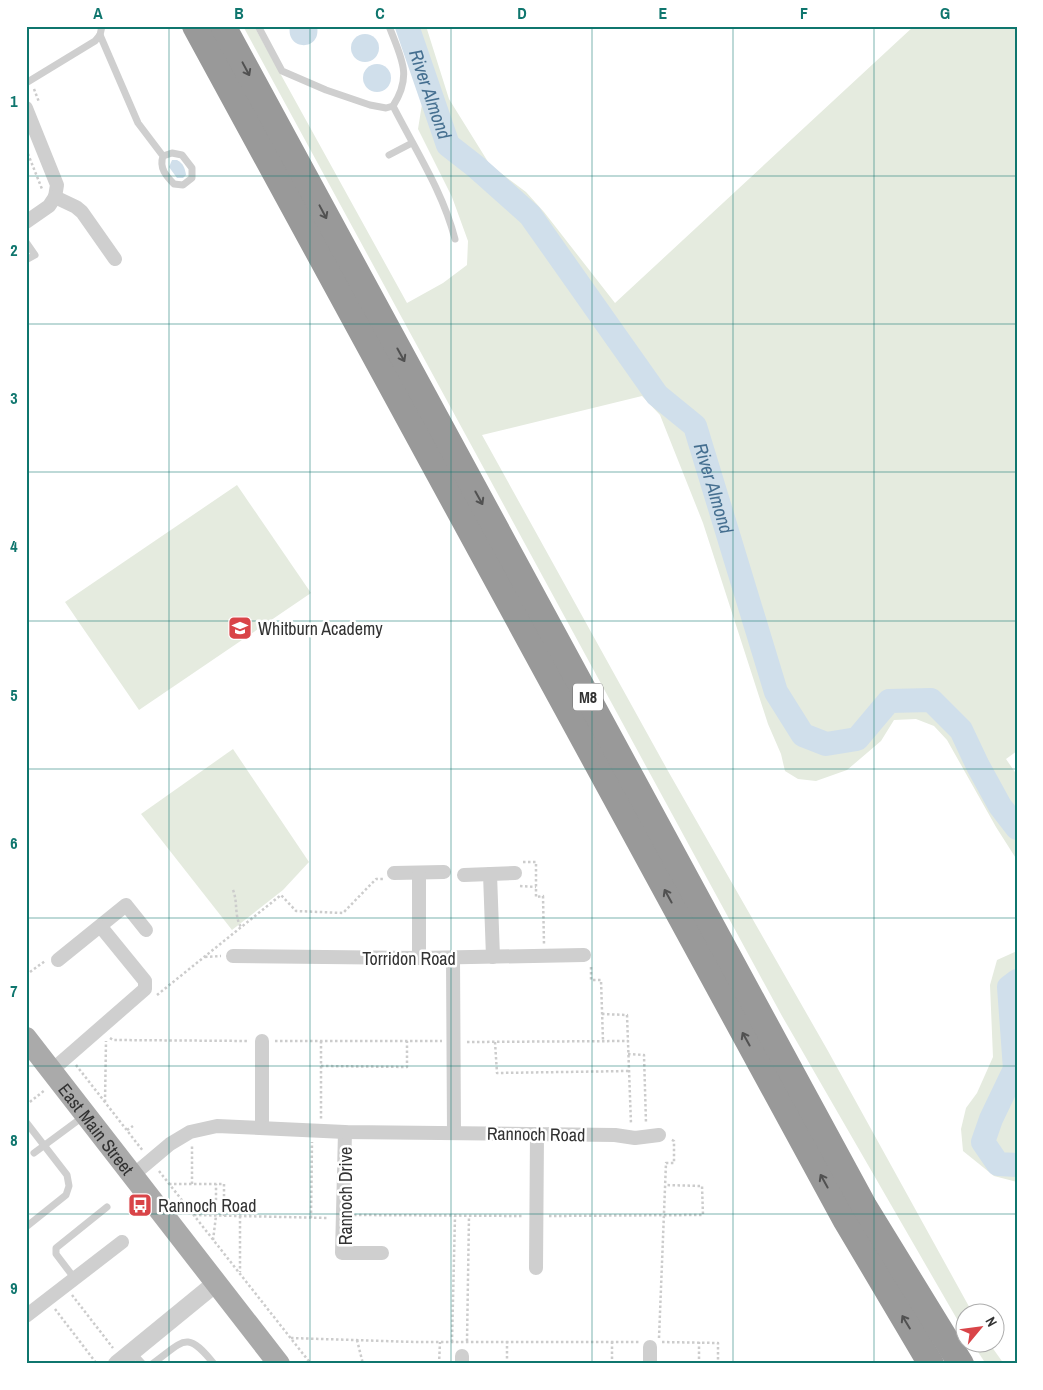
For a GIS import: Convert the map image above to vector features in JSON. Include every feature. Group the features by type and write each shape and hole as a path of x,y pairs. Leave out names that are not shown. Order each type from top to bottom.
{"highway":[{"name":"M8","path":"196,26 830,1193 931,1364"},
{"name":"M8","path":"223,26 864,1206 960,1364"}],"main road":[{"name":"East Main Street","path":"26,1038 213,1285 279,1364"}],"street":[{"path":"26,108 57,185 52,202 26,222"},
{"path":"52,202 76,207 82,212 104,232 115,259"},
{"path":"464,875 490,874 518,868"},
{"path":"394,873 444,872"},
{"path":"419,958 420,873"},
{"path":"490,874 493,957"},
{"path":"58,960 126,905 146,930"},
{"path":"55,1075 69,1056 145,989 145,982 101,927"},
{"name":"Torridon Road","path":"233,956 453,958 584,955"},
{"path":"453,958 454,1133"},
{"path":"262,1041 262,1128"},
{"name":"Rannoch Road","path":"132,1176 170,1144 193,1131 217,1126 345,1132 653,1136"},
{"name":"Rannoch Drive","path":"345,1132 342,1253 382,1253"},
{"path":"536,1268 537,1134"},
{"path":"26,1316 122,1242"},
{"path":"129,1360 213,1285"},
{"path":"650,1364 653,1344"}],"lane":[{"path":"26,83 95,41 100,35 102,26"},
{"path":"258,26 282,71 326,90 370,105 386,108 393,106 399,97 404,81 404,64 389,26"},
{"path":"100,35 138,123 163,156"},
{"path":"393,106 449,217 454,239"},
{"path":"388,155 412,142"},
{"path":"172,153 182,155 192,168 192,178 183,185 174,184 165,175 161,164 163,156 172,153"},
{"path":"26,242 34,255 26,260"},
{"path":"34,1153 85,1115"},
{"path":"26,1122 67,1175 69,1186 66,1195 26,1227"},
{"path":"70,1282 56,1254 56,1248 107,1207"},
{"path":"152,1364 181,1342 191,1342 200,1347 214,1364"}],"path":[{"path":"26,149 52,202"},
{"path":"518,868 536,862 536,896 543,896 544,956"},
{"path":"157,995 281,895 296,911 343,913 376,879 394,878 394,873"},
{"path":"233,890 237,899 237,917 241,927"},
{"path":"584,955 591,963 591,980 601,980 603,1042"},
{"path":"26,975 47,959 58,960"},
{"path":"602,1014 626,1015 631,1137"},
{"path":"100,1040 106,1035"},
{"path":"311,1218 321,1041"},
{"path":"321,1066 407,1067 407,1041"},
{"path":"454,1042 628,1041"},
{"path":"495,1042 497,1073 629,1070"},
{"path":"628,1054 644,1055 653,1136 674,1141 674,1163 666,1163 660,1338 653,1344"},
{"path":"69,1056 311,1364"},
{"path":"26,1105 55,1075"},
{"path":"127,1130 133,1126"},
{"path":"192,1184 193,1131"},
{"path":"169,1184 224,1184 224,1216"},
{"path":"213,1240 216,1216 216,1184"},
{"path":"194,1215 334,1218 342,1215"},
{"path":"240,1216 240,1274"},
{"path":"452,1342 455,1216"},
{"path":"467,1341 469,1216"},
{"path":"70,1282 129,1360"},
{"path":"48,1300 97,1364"},
{"path":"291,1338 440,1342 718,1343 718,1364"},
{"path":"357,1340 363,1364"},
{"path":"507,1341 507,1364"},
{"path":"439,1364 440,1342"},
{"path":"612,1342 612,1364"},
{"path":"699,1342 699,1364"}],"shaded area":[{"path":"243,26 254,26 407,303 443,283 467,265 468,241 452,197 418,129 422,104 411,54 401,26 426,26 449,99 490,165 526,192 544,212 615,303 914,26 1017,26 1017,751 1006,759 1017,775 1017,860 996,827 947,740 934,726 916,719 894,720 881,741 847,770 816,781 798,779 785,771 781,754 768,724 703,523 660,415 642,396 482,435 668,771 828,1051 966,1302 956,1302 956,1317 782,1016"},
{"path":"237,485 311,593 139,710 65,602"},
{"path":"233,749 309,862 283,890 232,930 141,814"},
{"path":"1017,951 1017,1182 994,1176 963,1151 961,1129 966,1108 977,1093 993,1057 990,985 997,960"},
{"path":"978,1352 995,1352 1004,1364 986,1364"}],"water":[{"path":"290,26 317,26 317,34 309,44 298,44 290,34"},
{"path":"365,34 375,38 379,48 375,58 365,62 355,58 351,48 355,38"},
{"path":"377,64 387,68 391,78 387,88 377,92 367,88 363,78 367,68"},
{"path":"172,160 177,160 183,166 186,175 183,178 177,178 169,167"}],"waterway":[{"name":"River Almond","path":"407,26 448,145 475,166 530,215 657,395 695,426 776,692 803,735 826,744 857,739 889,701 931,700 961,730 1000,806 1017,828"},
{"name":"River Almond","path":"1017,981 1009,987 1015,1069 991,1119 983,1142 998,1164 1017,1165"}],"place":[{"name":"Whitburn Academy","path":"240,628"},
{"name":"Rannoch Road","path":"140,1205"}]}
